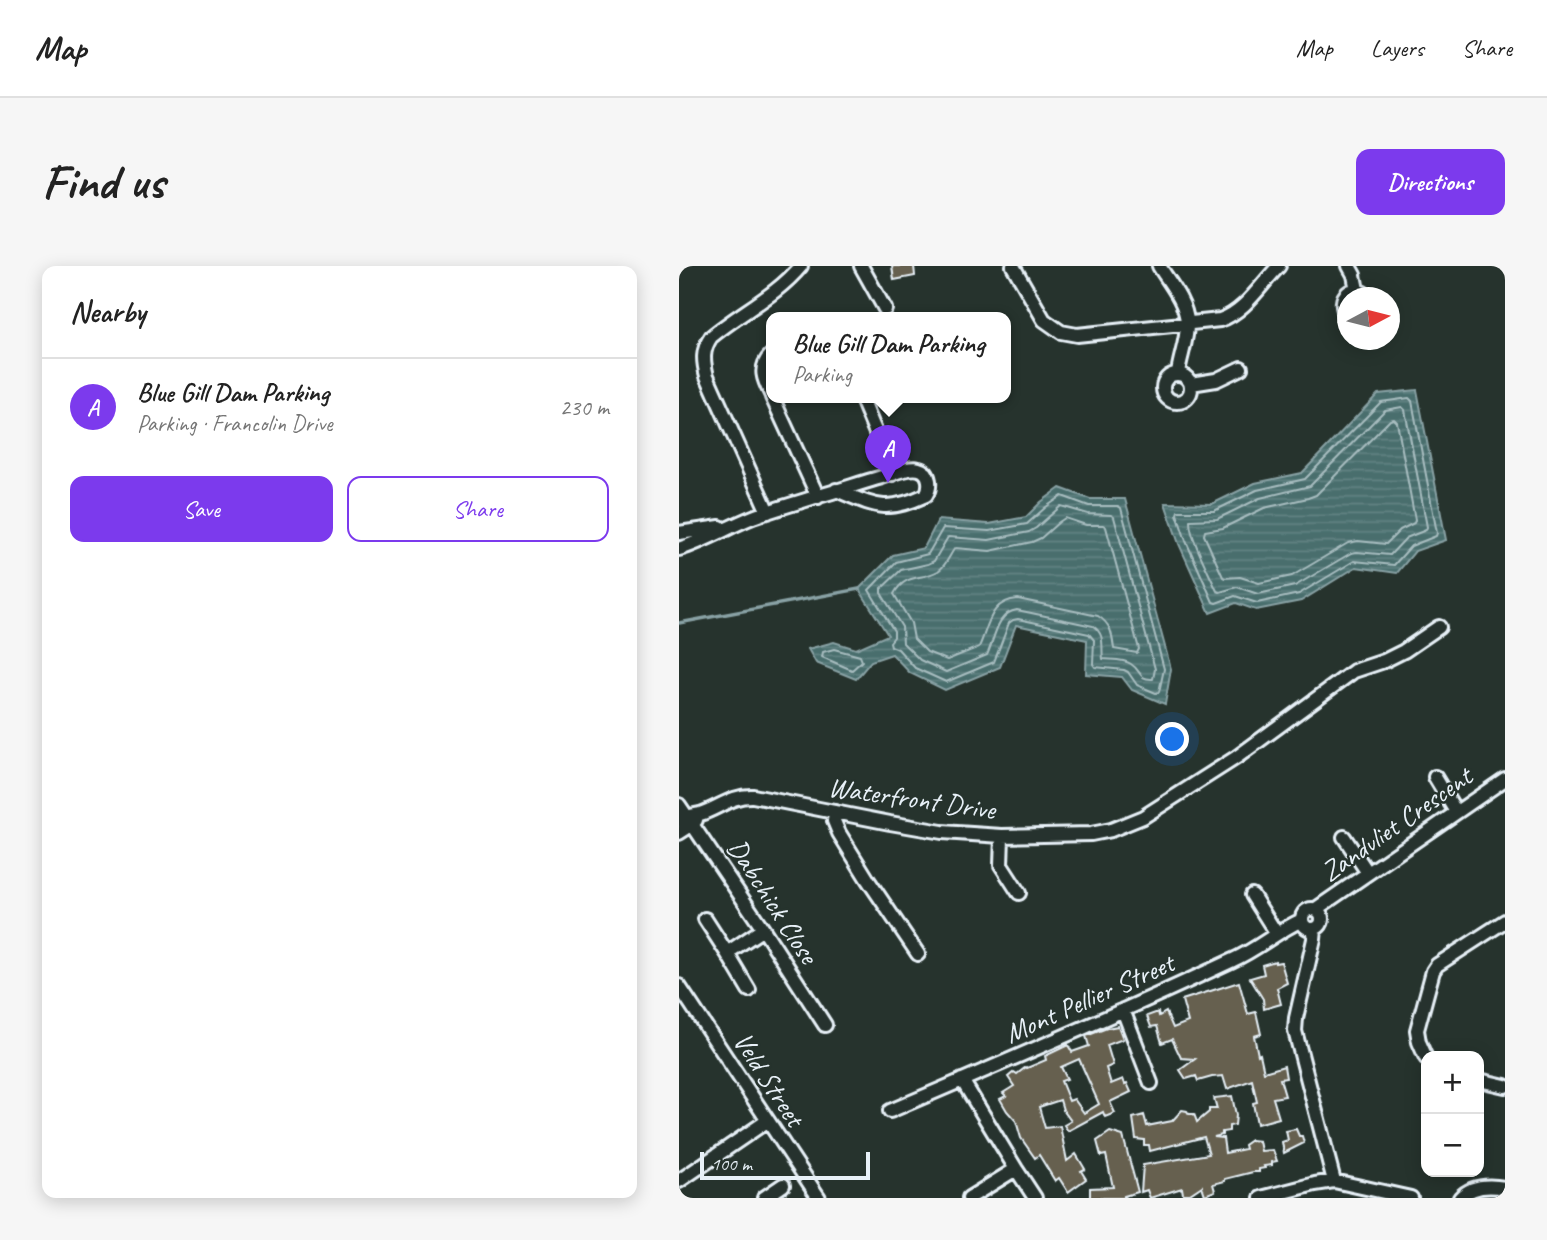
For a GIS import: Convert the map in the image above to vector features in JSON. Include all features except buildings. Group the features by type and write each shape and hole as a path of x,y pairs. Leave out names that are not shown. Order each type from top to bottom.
{"street":[{"path":"768,512 708,376 704,352 711,337 777,290 801,266"},
{"path":"861,266 884,309"},
{"path":"1013,266 1049,325 1061,332 1077,335 1188,324 1229,317 1279,266"},
{"path":"1159,266 1177,295 1188,324 1178,373"},
{"path":"1349,266 1356,287"},
{"path":"766,362 763,369 766,383"},
{"path":"1191,384 1216,380 1241,368"},
{"path":"1178,373 1184,375 1191,384 1192,391 1184,401 1177,402 1166,397 1163,384 1172,374 1178,373"},
{"path":"774,403 818,497"},
{"path":"863,403 893,474"},
{"path":"679,549 768,512 836,490 913,468 926,472 930,482 926,495 886,507 870,504 836,490"},
{"path":"679,533 735,524"},
{"name":"Waterfront Drive","path":"679,832 687,816 733,798 746,796 942,832 1002,836 1091,834 1111,830 1132,822 1237,757 1354,671 1404,651 1439,627"},
{"path":"1435,777 1456,813"},
{"name":"Zandvliet Crescent","path":"1315,909 1505,779"},
{"path":"835,812 834,821 839,833 918,954"},
{"name":"Dabchick Close","path":"687,816 825,1025"},
{"path":"1002,836 1001,865 1019,893"},
{"path":"1344,837 1368,873"},
{"path":"1252,895 1276,933"},
{"path":"1315,929 1306,927 1302,920 1306,911 1315,909 1323,919 1315,929 1295,1031 1334,1181"},
{"path":"705,919 749,990"},
{"name":"Mont Pellier Street","path":"890,1111 1237,959 1276,933 1302,920"},
{"path":"1423,1051 1417,1030 1433,971 1437,965 1505,921"},
{"path":"727,953 763,929"},
{"name":"Veld Street","path":"679,986 819,1198"},
{"path":"1123,1010 1151,1083"},
{"path":"962,1080 1035,1198"},
{"path":"1484,1081 1505,1086"},
{"path":"679,1181 767,1121"},
{"path":"969,1198 1016,1170"},
{"path":"1261,1198 1334,1181 1411,1198"},
{"path":"764,1198 783,1185"},
{"path":"1459,1198 1469,1191 1484,1187 1505,1188"}],"water":[{"path":"1417,390 1446,540 1415,551 1397,573 1356,567 1301,601 1256,610 1236,603 1210,613 1179,544 1165,503 1212,504 1255,483 1302,473 1378,394"},
{"path":"1060,488 1090,499 1125,499 1171,669 1165,704 1132,690 1122,677 1086,674 1087,640 1016,625 1000,667 945,690 910,673 892,654 871,661 856,679 816,663 808,649 834,642 856,649 888,635 859,589 893,555 924,548 938,520 989,524 1026,517"}],"waterway":[{"path":"679,623 859,589"}],"place":[{"name":"Blue Gill Dam Parking","path":"888,483"}]}
